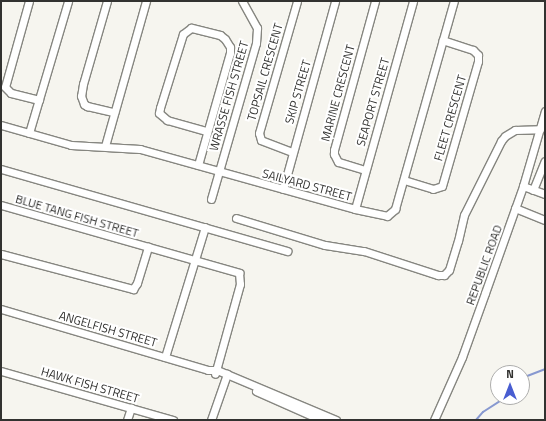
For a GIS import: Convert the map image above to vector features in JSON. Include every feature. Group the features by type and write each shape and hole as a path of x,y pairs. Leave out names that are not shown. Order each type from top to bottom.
{"street":[{"path":"29,1 6,87 11,93 39,100"},
{"path":"29,133 68,1"},
{"path":"107,1 83,84 81,96 82,100 87,106 114,112"},
{"path":"105,146 146,1"},
{"name":"WRASSE FISH STREET","path":"211,199 220,172 258,35 255,23 242,1"},
{"name":"TOPSAIL CRESCENT","path":"292,152 261,140 260,133 297,1"},
{"name":"SKIP STREET","path":"283,189 335,1"},
{"name":"MARINE CRESCENT","path":"365,170 338,162 334,154 334,150 375,1"},
{"name":"SEAPORT STREET","path":"355,209 413,1"},
{"name":"SAILYARD STREET","path":"1,125 71,145 105,146 140,150 384,216 390,214 395,209 454,1"},
{"path":"198,165 206,131 230,53 230,47 226,39 220,36 191,28 183,34 159,113 167,120 206,131"},
{"name":"FLEET CRESCENT","path":"404,180 433,189 442,186 478,61 478,55 473,50 443,40"},
{"name":"REPUBLIC ROAD","path":"434,420 462,357 523,186 545,113"},
{"path":"236,218 325,245 364,251 442,276 446,274 448,270 458,241 464,215 501,141 505,136 515,130 540,129"},
{"path":"533,190 543,170 545,161"},
{"path":"1,169 287,251"},
{"path":"523,186 545,194"},
{"name":"BLUE TANG FISH STREET","path":"1,205 239,273 241,279 216,372"},
{"path":"515,208 545,220"},
{"path":"165,357 205,227"},
{"name":"BLUE TANG FISH STREET","path":"1,254 132,289 137,283 148,247"},
{"name":"ANGELFISH STREET","path":"1,309 216,372 336,420"},
{"name":"HAWK FISH STREET","path":"1,371 131,408 151,417 173,420"},
{"path":"211,420 226,376"},
{"name":"ANGELFISH STREET","path":"226,376 321,420"},
{"path":"127,420 131,408"}],"waterway":[{"path":"530,375 545,369"},
{"path":"476,420 483,412 494,405"}]}
